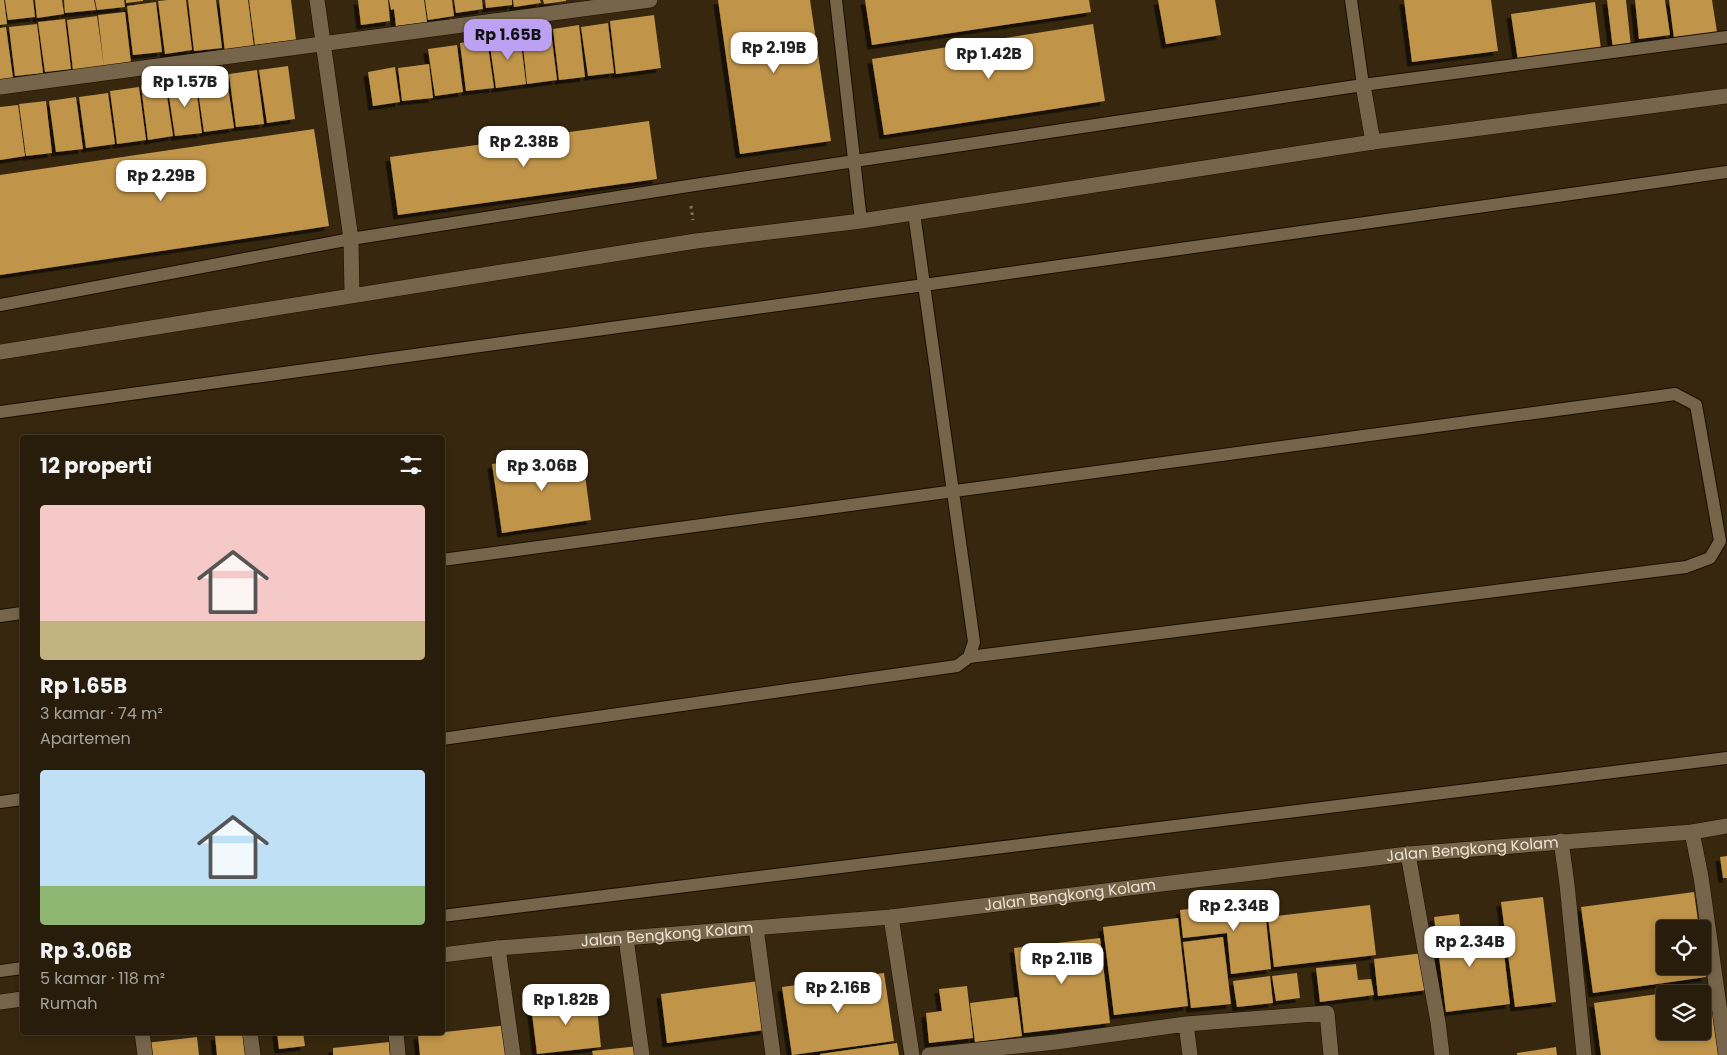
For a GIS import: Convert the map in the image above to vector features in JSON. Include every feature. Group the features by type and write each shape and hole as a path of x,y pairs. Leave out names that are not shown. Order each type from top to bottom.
{"street":[{"path":"317,0 351,239 352,295"},
{"path":"0,87 650,0"},
{"path":"1363,85 1373,142"},
{"path":"0,352 696,241 861,221 1373,142 1727,96"},
{"name":"Jalan Bengkong Kolam","path":"445,955 498,948 891,917 1408,854 1692,832 1727,826"},
{"path":"1692,832 1701,878 1726,1055"},
{"path":"1561,841 1584,1055"},
{"path":"1408,854 1438,1022 1442,1055"},
{"path":"891,917 912,1055"},
{"path":"756,928 773,1055"},
{"path":"626,938 642,1055"},
{"path":"498,948 513,1055"},
{"path":"0,1002 20,999"},
{"path":"929,1055 1057,1048 1186,1024 1327,1012 1331,1055"},
{"path":"1186,1024 1190,1055"},
{"path":"142,1035 145,1055"},
{"path":"250,1035 253,1055"},
{"path":"396,1035 398,1055"}],"lane":[{"path":"836,0 861,221"},
{"path":"1351,0 1363,85"},
{"path":"0,304 351,239 688,186 1363,85 1727,37"},
{"path":"0,412 1727,172"},
{"path":"914,213 974,642 969,657"},
{"path":"445,560 1675,394 1696,406 1720,541 1710,558 1686,567 969,657 957,666 445,739"},
{"path":"0,616 20,613"},
{"path":"445,916 1727,758"},
{"path":"0,802 20,799"},
{"path":"0,971 20,968"}],"path":[{"path":"688,186 696,241"}],"building":[{"path":"0,0 4,0 7,24 0,25"},
{"path":"5,0 33,0 35,17 8,20"},
{"path":"35,0 62,0 64,14 37,18"},
{"path":"64,0 94,0 96,10 65,13"},
{"path":"95,0 124,0 125,7 97,10"},
{"path":"126,0 143,0 143,1 126,3"},
{"path":"186,0 192,50 165,54 158,1"},
{"path":"188,0 216,0 222,48 194,51"},
{"path":"219,0 248,0 254,48 225,52"},
{"path":"249,0 291,0 296,40 255,45"},
{"path":"358,0 388,0 390,21 361,25"},
{"path":"389,0 424,0 427,22 396,26 394,9 391,10"},
{"path":"425,0 452,0 454,16 428,20"},
{"path":"454,0 482,0 483,9 456,13"},
{"path":"485,0 512,0 512,5 486,8"},
{"path":"513,0 540,0 541,3 514,7"},
{"path":"543,0 566,0 566,1 544,4"},
{"path":"718,0 810,0 831,141 740,154"},
{"path":"865,0 1089,0 1091,12 872,45"},
{"path":"1158,0 1215,0 1221,35 1166,44"},
{"path":"1404,0 1491,0 1498,51 1412,62"},
{"path":"1607,0 1626,0 1631,47 1613,49"},
{"path":"1635,0 1665,0 1670,35 1639,39"},
{"path":"1669,0 1712,0 1717,32 1674,38"},
{"path":"156,2 162,52 133,55 127,6"},
{"path":"1595,2 1601,49 1518,61 1511,14"},
{"path":"125,12 131,63 104,67 98,15"},
{"path":"654,15 661,68 616,74 610,21"},
{"path":"97,16 104,67 73,70 67,20"},
{"path":"65,19 71,69 45,72 38,22"},
{"path":"608,23 614,73 588,76 581,27"},
{"path":"37,24 43,73 15,76 9,27"},
{"path":"1093,24 1105,101 884,135 872,59"},
{"path":"579,25 585,77 559,80 553,29"},
{"path":"6,27 13,78 0,80 0,28"},
{"path":"551,32 557,80 527,84 522,36"},
{"path":"520,35 526,84 496,88 489,39"},
{"path":"487,39 494,88 466,91 460,43"},
{"path":"457,45 463,92 435,96 428,49"},
{"path":"429,64 433,98 402,101 398,68"},
{"path":"288,66 295,119 267,123 259,70"},
{"path":"395,67 400,102 373,106 368,72"},
{"path":"257,70 264,124 236,127 229,74"},
{"path":"226,73 234,128 204,132 196,77"},
{"path":"195,79 202,133 175,136 167,83"},
{"path":"165,83 173,136 148,140 141,86"},
{"path":"139,87 146,140 117,144 110,91"},
{"path":"108,93 115,144 86,148 79,97"},
{"path":"76,97 83,149 56,152 49,101"},
{"path":"46,101 52,153 26,156 19,104"},
{"path":"18,105 25,156 0,160 0,107"},
{"path":"649,121 657,179 398,215 390,157"},
{"path":"314,129 329,226 0,275 0,175"},
{"path":"582,452 591,520 502,533 492,464"},
{"path":"1727,856 1727,878 1723,878 1720,857"},
{"path":"1694,892 1698,920 1656,920 1656,975 1706,975 1706,977 1593,993 1581,907"},
{"path":"1543,897 1556,1002 1515,1007 1501,902"},
{"path":"1264,900 1271,969 1231,974 1227,933 1183,938 1180,910"},
{"path":"1370,905 1376,955 1274,967 1268,917"},
{"path":"1459,914 1462,940 1502,936 1510,1004 1446,1012 1434,917"},
{"path":"1178,918 1188,1006 1114,1015 1103,927"},
{"path":"1223,937 1231,1004 1191,1008 1183,942"},
{"path":"1100,938 1110,1023 1024,1033 1014,948"},
{"path":"1423,953 1427,990 1378,996 1374,959"},
{"path":"1356,964 1358,980 1371,979 1374,995 1320,1002 1316,968"},
{"path":"884,973 894,1041 792,1055 782,987"},
{"path":"1297,973 1300,998 1276,1001 1272,976"},
{"path":"1270,976 1273,1003 1237,1007 1233,981"},
{"path":"759,981 765,1030 667,1043 661,994"},
{"path":"967,986 973,1038 929,1043 926,1013 942,1011 939,989"},
{"path":"1716,986 1726,1055 1601,1055 1594,1003 1656,994 1656,1040 1711,1040 1711,987"},
{"path":"1017,997 1022,1036 975,1042 970,1003"},
{"path":"596,998 601,1047 537,1054 531,1005"},
{"path":"508,1025 511,1055 420,1055 418,1035 445,1035 445,1032"},
{"path":"248,1035 250,1055 217,1055 215,1036"},
{"path":"277,1035 303,1035 305,1046 279,1049"},
{"path":"197,1037 199,1055 147,1055 146,1043"},
{"path":"389,1042 390,1055 333,1055 333,1048"},
{"path":"897,1043 899,1055 820,1055 820,1054"},
{"path":"639,1046 640,1055 593,1055 592,1051"},
{"path":"1556,1047 1557,1055 1517,1055 1517,1053"}]}
